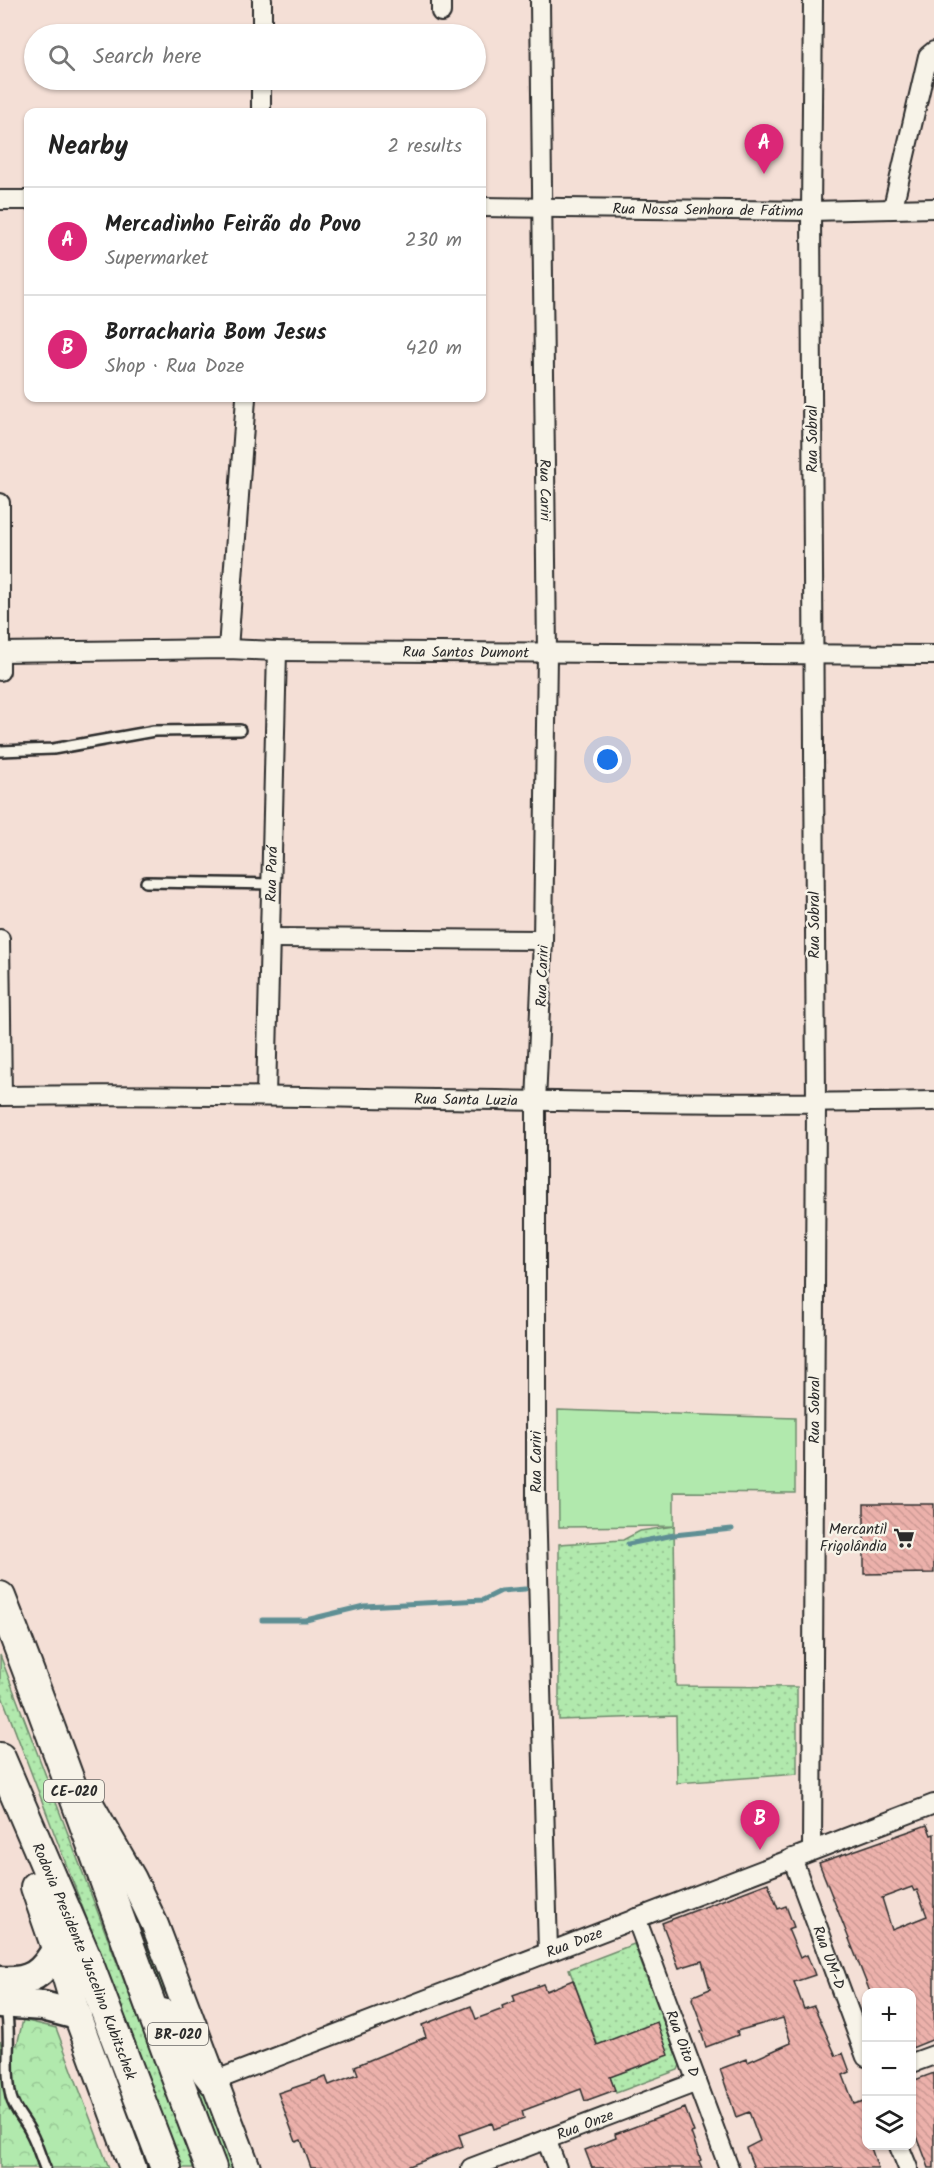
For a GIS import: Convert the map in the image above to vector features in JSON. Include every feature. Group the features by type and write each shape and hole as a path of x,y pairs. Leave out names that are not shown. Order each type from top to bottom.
{"highway":[{"name":"CE-020","path":"0,1597 61,1753 142,1988 211,2168"},
{"path":"0,1759 6,1802 57,1948"},
{"name":"Rodovia Presidente Juscelino Kubitschek","path":"0,1759 85,1956 166,2168"},
{"name":"BR-020","path":"142,1988 214,2081"}],"main road":[{"path":"61,1753 133,1879 155,1925 214,2081"},
{"path":"3,1992 47,1967 57,1948"},
{"path":"57,1948 76,2014 133,2168"},
{"path":"3,1992 43,2006 76,2014"},
{"name":"BR-020","path":"214,2081 247,2168"}],"street":[{"path":"262,0 262,24"},
{"name":"Rua Cariri","path":"540,0 548,654 543,940 536,1103 536,1499 548,1952"},
{"name":"Rua Sobral","path":"812,1850 816,1104 811,212 813,0"},
{"path":"893,207 928,56 934,51"},
{"path":"261,90 261,108"},
{"path":"0,200 24,200"},
{"name":"Rua Nossa Senhora de Fátima","path":"486,207 811,212 934,207"},
{"path":"228,649 246,402"},
{"path":"0,503 0,670"},
{"name":"Rua Santos Dumont","path":"0,652 228,649 548,654 934,655"},
{"name":"Rua Pará","path":"266,1096 277,651"},
{"path":"270,938 543,940"},
{"path":"0,939 1,1096"},
{"name":"Rua Santa Luzia","path":"1,1096 266,1096 536,1103 816,1104 934,1101"},
{"name":"Rua Doze","path":"214,2081 934,1804"},
{"name":"Rua UM-D","path":"792,1858 862,2044"},
{"name":"Rua Oito D","path":"636,1918 729,2168"},
{"path":"916,2062 934,2055"},
{"name":"Rua Onze","path":"471,2168 696,2082"},
{"path":"546,2139 557,2168"},
{"path":"901,2150 908,2168"}],"lane":[{"path":"0,751 64,748 154,731 240,730"},
{"path":"146,882 271,884"},
{"path":"3,1992 8,2019 8,2075 11,2097 15,2111 30,2131 45,2168"}],"green space":[{"path":"558,1410 795,1418 795,1493 674,1492 674,1526 559,1527"},
{"path":"674,1526 676,1686 797,1687 797,1774 677,1783 676,1716 559,1720 559,1544 623,1540 640,1531"},
{"path":"0,1655 195,2168 182,2168 0,1691"},
{"path":"113,1865 133,1893 176,2007 147,1960"},
{"path":"634,1944 680,2065 678,2070 616,2093 569,1969"},
{"path":"23,2020 56,2028 109,2168 0,2168 0,2041 2,2045 17,2045"},
{"path":"97,2036 150,2168 141,2168"},
{"path":"186,2062 196,2069 237,2168 227,2168"}],"building":[{"path":"864,1504 934,1504 934,1573 864,1574"},
{"path":"927,1825 931,1835 934,1834 934,2039 916,2046 916,1988 868,1988 819,1863","holes":["912,1887 914,1891 917,1890 927,1916 892,1930 882,1898"]},
{"path":"768,1883 778,1909 786,1906 794,1927 788,1929 800,1958 807,1955 815,1975 794,1982 804,2009 814,2006 836,2056 843,2053 850,2072 843,2075 854,2104 862,2102 862,2150 872,2150 878,2168 754,2168 746,2148 760,2141 749,2112 736,2117 720,2069 747,2059 748,2062 791,2043 783,2018 737,2031 738,2035 706,2047 701,2032 704,2031 692,1999 693,1996 710,1989 702,1961 679,1968 662,1923"},
{"path":"573,1980 597,2045 657,2022 669,2055 610,2077 615,2090 585,2101 581,2089 522,2111 524,2118 494,2129 492,2123 459,2135 463,2146 404,2168 311,2168 301,2140 296,2142 278,2093 326,2077 329,2085 358,2074 355,2066 426,2037 422,2025 471,2006 476,2019 503,2009 502,2006 515,2001 513,1995 543,1984 546,1991"},
{"path":"934,2073 934,2168 929,2168 916,2134 916,2080"},
{"path":"685,2108 694,2132 691,2133 702,2168 592,2168 585,2150 616,2138 615,2134"}],"waterway":[{"path":"628,1544 674,1535 732,1529"},
{"path":"262,1620 306,1620 364,1606 483,1600 501,1591 525,1589"}],"place":[{"name":"Mercadinho Feirão do Povo","path":"764,174"},
{"name":"Mercantil Frigolândia","path":"904,1538"},
{"name":"Borracharia Bom Jesus","path":"760,1850"}]}
